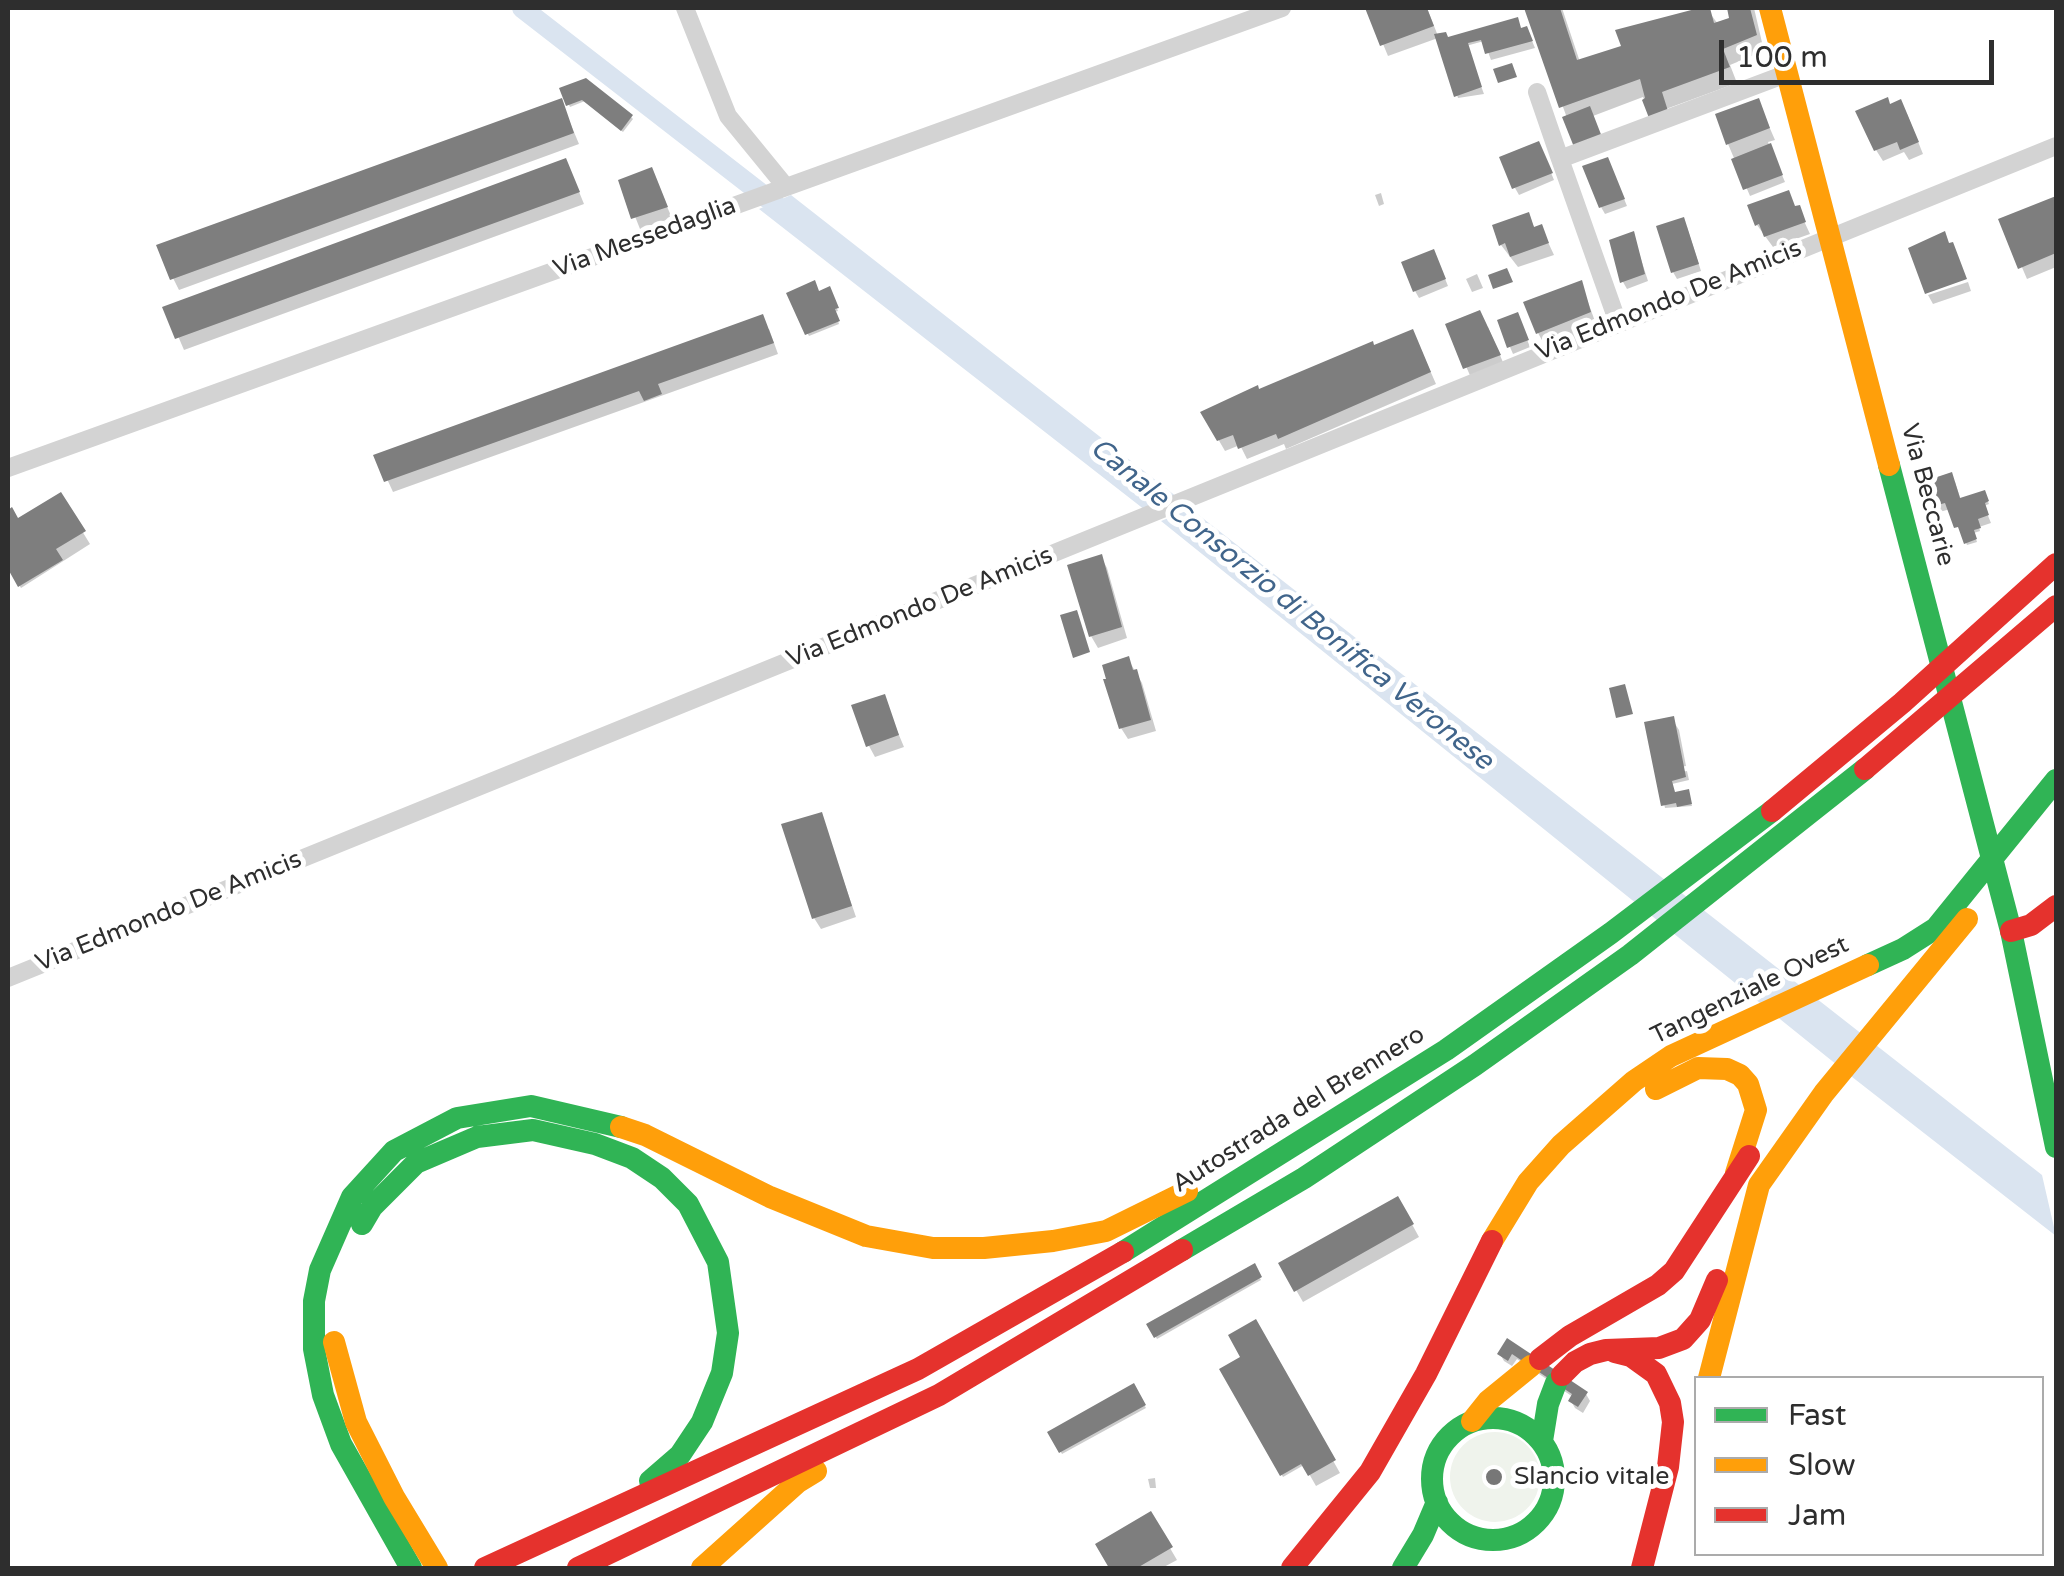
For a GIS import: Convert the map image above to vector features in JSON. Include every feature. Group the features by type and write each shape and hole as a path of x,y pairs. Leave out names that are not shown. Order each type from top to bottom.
{"main road":[{"name":"Via Beccarie","path":"1770,8 2011,931 2056,1147"},
{"name":"Autostrada del Brennero","path":"484,1568 918,1369 1108,1262 1446,1050 1611,933 1782,804 1902,703 2056,564"},
{"path":"702,1568 798,1482 1304,1178 1475,1065 1716,889 1996,662 2056,606"},
{"name":"Tangenziale Ovest","path":"1710,1376 1759,1185 1816,1086 2045,816 2056,780"},
{"path":"2011,931 2031,926 2056,906"},
{"name":"Tangenziale Ovest","path":"1292,1568 1337,1517 1396,1430 1480,1261 1528,1182 1561,1146 1634,1080 1671,1056 1903,948 1957,917"},
{"path":"1874,1017 1936,928"},
{"path":"412,1568 341,1444 323,1394 314,1348 314,1301 320,1270 352,1197 394,1151 456,1118 530,1106 594,1119 645,1135 770,1197 866,1236 933,1248 984,1248 1054,1242 1106,1231 1262,1152 1336,1104 1446,1050"},
{"path":"1316,1568 1378,1494 1424,1414 1508,1248 1533,1208 1582,1149 1630,1108 1683,1073 1710,1067 1727,1069 1748,1084 1756,1110 1736,1173"},
{"path":"1515,1535 1490,1540 1464,1532 1437,1502 1433,1486 1438,1454 1446,1440 1570,1336 1658,1285 1674,1271 1736,1173 1780,1115 1816,1086"},
{"path":"437,1568 394,1497 356,1422 332,1335 334,1296 346,1251 372,1207 416,1164 477,1137 534,1130 595,1144 632,1158 662,1178 688,1204 718,1262 728,1332 722,1373 702,1422 680,1455 647,1484 484,1568"},
{"path":"1542,1441 1548,1404 1559,1379 1575,1362 1606,1350 1659,1348 1692,1331 1759,1185"},
{"path":"1606,1350 1645,1363 1656,1374 1670,1403 1673,1440 1642,1568"},
{"path":"578,1568 939,1395"},
{"path":"1472,1422 1502,1418 1530,1430 1542,1441 1554,1470 1551,1498 1537,1521 1515,1535 1496,1558"},
{"path":"1660,1568 1694,1436"},
{"path":"1404,1568 1437,1502"}],"street":[{"path":"684,8 728,116 786,186"},
{"name":"Via Messedaglia","path":"8,468 1282,8"},
{"path":"1560,159 1786,74"},
{"path":"1537,92 1618,322"},
{"name":"Via Edmondo De Amicis","path":"8,978 2056,146"}],"shaded area":[{"path":"1495,1432 1527,1445 1540,1477 1527,1509 1495,1522 1463,1509 1450,1477 1463,1445"}],"water":[{"path":"791,195 1177,497 1145,510 759,209"},
{"path":"1191,509 2042,1175 2056,1236 1847,1073 1161,521"}],"building":[{"path":"1365,8 1427,8 1434,26 1380,46"},
{"path":"1524,8 1560,8 1577,60 1621,46 1615,30 1699,8 1710,8 1714,23 1729,18 1727,8 1750,8 1757,35 1723,49 1730,67 1662,92 1668,111 1649,118 1640,79 1559,108"},
{"path":"1518,17 1521,28 1527,26 1533,41 1485,54 1481,40 1468,43 1482,87 1454,97 1434,34 1446,32 1448,37"},
{"path":"1512,63 1517,77 1498,83 1493,69"},
{"path":"586,78 633,115 621,131 582,100 566,106 559,88"},
{"path":"1888,97 1890,104 1901,99 1919,142 1900,150 1897,142 1874,151 1855,111"},
{"path":"562,98 574,133 170,280 156,245"},
{"path":"1759,98 1770,128 1726,145 1715,114"},
{"path":"1590,106 1602,137 1574,147 1562,117"},
{"path":"1539,141 1553,173 1512,189 1499,157"},
{"path":"1771,143 1783,175 1743,190 1731,159"},
{"path":"1608,157 1625,199 1599,208 1582,166"},
{"path":"566,158 580,192 175,339 162,307"},
{"path":"652,167 668,207 631,219 618,180"},
{"path":"1789,190 1806,222 1764,237 1747,205"},
{"path":"2056,196 2056,253 2018,269 1998,219"},
{"path":"1529,212 1534,227 1542,224 1549,243 1510,257 1505,243 1499,246 1492,225"},
{"path":"1684,217 1699,264 1671,273 1656,226"},
{"path":"1634,231 1645,274 1620,283 1609,240"},
{"path":"1945,231 1967,279 1925,294 1908,248"},
{"path":"1434,249 1446,279 1413,292 1401,262"},
{"path":"1507,268 1513,282 1493,289 1488,275"},
{"path":"815,280 819,291 830,286 840,321 805,335 786,293"},
{"path":"1582,280 1591,312 1536,334 1523,302"},
{"path":"1480,310 1501,355 1463,369 1445,324"},
{"path":"1518,312 1529,340 1507,348 1497,320"},
{"path":"763,314 774,343 658,384 662,394 644,401 639,391 384,482 373,455"},
{"path":"1413,329 1431,372 1278,439 1276,434 1238,449 1233,435 1217,441 1200,412 1258,385 1259,389 1373,341 1374,345"},
{"path":"1952,472 1960,498 1985,490 1989,501 1985,503 1989,515 1978,519 1981,528 1974,530 1977,539 1964,544 1945,503 1934,506 1925,481"},
{"path":"61,492 86,531 56,549 63,560 18,587 8,569 8,510 12,507 18,518"},
{"path":"1102,554 1122,627 1089,637 1067,565"},
{"path":"1077,610 1090,652 1073,658 1060,615"},
{"path":"1129,656 1133,670 1137,669 1151,720 1119,729 1102,665"},
{"path":"1625,684 1633,714 1616,718 1609,688"},
{"path":"885,694 899,735 866,747 851,705"},
{"path":"1674,716 1686,777 1672,781 1675,792 1689,789 1692,804 1677,807 1676,803 1661,806 1644,722"},
{"path":"822,812 852,906 812,919 781,824"},
{"path":"1398,1196 1414,1224 1294,1292 1278,1263"},
{"path":"1255,1263 1262,1277 1154,1338 1146,1324"},
{"path":"1256,1319 1336,1460 1308,1476 1301,1464 1280,1476 1219,1369 1240,1357 1228,1335"},
{"path":"1507,1338 1588,1392 1578,1407 1568,1401 1572,1394 1512,1354 1508,1361 1497,1354"},
{"path":"1134,1383 1146,1405 1059,1453 1047,1432"},
{"path":"1151,1511 1173,1547 1137,1568 1109,1568 1095,1544"}],"waterway":[{"name":"Canale Consorzio di Bonifica Veronese","path":"522,8 776,205"}],"traffic: fast":[{"path":"1889,465 2011,931 2056,1147"},
{"path":"1182,1250 1304,1178 1475,1065 1630,955 1865,769"},
{"path":"1868,965 1936,928 2056,780"},
{"path":"1123,1252 1446,1050 1611,933 1772,811"},
{"path":"411,1568 341,1444 323,1395 314,1349 314,1301 320,1270 352,1197 394,1151 457,1118 531,1106 621,1127"},
{"path":"362,1224 372,1207 416,1163 477,1137 533,1130 595,1144 632,1158 662,1178 688,1204 718,1262 728,1333 722,1373 702,1422 680,1455 650,1481"},
{"path":"1542,1441 1556,1383"},
{"path":"1493,1418 1516,1423 1536,1436 1549,1456 1554,1479 1549,1502 1536,1522 1516,1535 1493,1540 1470,1535 1450,1522 1437,1502 1432,1479 1437,1456 1450,1436 1470,1423 1493,1418"},
{"path":"1403,1568 1437,1502"}],"traffic: slow":[{"path":"1770,8 1889,465"},
{"path":"1710,1376 1759,1185 1824,1093 1967,919"},
{"path":"1492,1241 1528,1182 1561,1145 1634,1081 1671,1056 1868,965"},
{"path":"1656,1089 1698,1068 1727,1069 1740,1075 1748,1084 1756,1110 1736,1173"},
{"path":"621,1127 770,1197 866,1236 933,1248 984,1248 1106,1231 1187,1191"},
{"path":"334,1342 356,1422 394,1497 437,1568"},
{"path":"1472,1421 1488,1401 1531,1366"},
{"path":"702,1568 798,1482 816,1471"}],"traffic: jam":[{"path":"1772,811 1902,703 2056,564"},
{"path":"1865,769 2056,606"},
{"path":"2011,931 2031,925 2056,906"},
{"path":"1540,1359 1674,1271 1749,1156"},
{"path":"1292,1568 1370,1472 1426,1374 1492,1241"},
{"path":"578,1568 939,1395 1182,1250"},
{"path":"485,1568 918,1369 1123,1252"},
{"path":"1562,1375 1590,1354 1659,1348 1683,1339 1700,1320 1717,1280"},
{"path":"1615,1352 1631,1356 1656,1374 1670,1403 1673,1422 1668,1467 1642,1568"}],"place":[{"name":"Slancio vitale","path":"1494,1477"}]}
